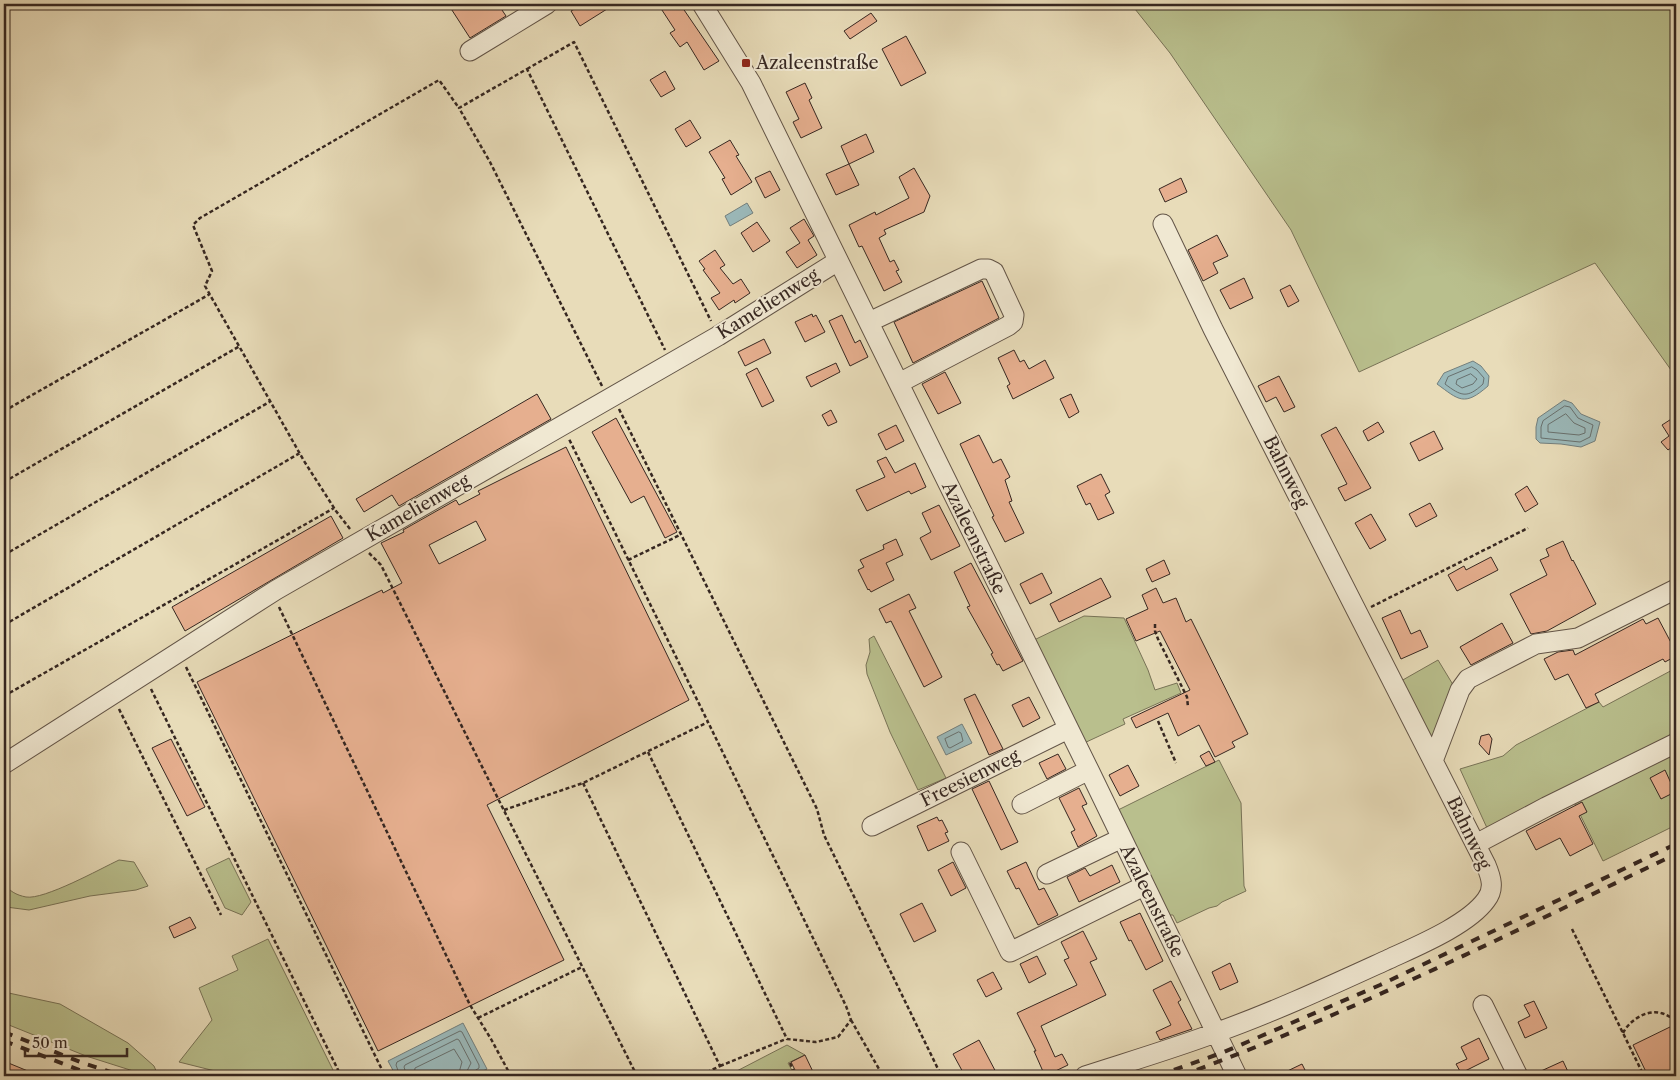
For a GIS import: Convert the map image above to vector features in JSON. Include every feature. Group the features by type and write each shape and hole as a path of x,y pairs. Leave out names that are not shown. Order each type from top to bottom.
{"street":[{"path":"470,51 547,4"},
{"name":"Azaleenstraße","path":"702,4 751,83 1089,770 1237,1076"},
{"name":"Bahnweg","path":"1085,1076 1215,1033 1364,971 1456,926 1486,901 1491,891 1492,882 1476,844 1236,374 1163,224"},
{"name":"Kamelienweg","path":"4,764 271,593 718,336 838,261"},
{"path":"869,322 981,269 988,269 994,272 1014,315 1013,322 899,383"},
{"path":"1433,761 1460,690 1468,679 1536,644 1578,638 1676,589"},
{"name":"Freesienweg","path":"872,826 1068,729"},
{"path":"1476,844 1676,743"},
{"path":"1022,804 1089,770"},
{"path":"1047,874 1122,838"},
{"path":"961,852 1010,952 1144,886"},
{"path":"1483,1005 1518,1076"}],"path":[{"path":"460,108 574,42 718,336"},
{"path":"527,69 671,363"},
{"path":"637,1076 381,565 359,542 334,508 300,453 210,294 206,286 212,271 193,225 200,218 439,80 460,108 490,162 680,536 817,809 824,836 939,1071 939,1076"},
{"path":"4,411 210,294"},
{"path":"4,482 240,346"},
{"path":"4,555 271,401"},
{"path":"562,425 852,1020 883,1076"},
{"path":"4,625 300,453"},
{"path":"4,696 334,508"},
{"path":"1358,613 1528,528"},
{"path":"628,560 680,536"},
{"path":"271,593 470,1005 491,1038 511,1076"},
{"path":"1156,624 1155,631 1158,639 1187,697 1188,707"},
{"path":"179,652 385,1076"},
{"path":"144,674 341,1076"},
{"path":"112,694 221,914"},
{"path":"1158,721 1176,763"},
{"path":"504,810 583,784 708,722"},
{"path":"648,752 786,1039"},
{"path":"583,784 720,1066"},
{"path":"1572,929 1644,1076"},
{"path":"478,1018 582,967"},
{"path":"1623,1033 1626,1026 1637,1018 1649,1013 1659,1012 1676,1020"},
{"path":"699,1076 786,1039 816,1042 838,1037 852,1020"},
{"path":"790,1063 796,1076"}],"green space":[{"path":"1131,4 1676,4 1676,377 1595,263 1359,372 1291,230 1170,53"},
{"path":"1084,616 1124,618 1155,690 1177,683 1181,693 1123,719 1125,724 1082,744 1032,641"},
{"path":"874,636 946,778 918,790 890,732 867,674 866,665 870,652 869,639"},
{"path":"1438,660 1455,688 1433,744 1401,681"},
{"path":"1676,668 1676,734 1487,828 1460,769 1503,756 1516,745 1599,702 1603,707"},
{"path":"1676,738 1676,825 1603,861 1568,790"},
{"path":"1219,760 1241,803 1244,886 1246,891 1177,923 1173,915 1168,915 1116,811"},
{"path":"229,858 251,902 242,915 225,908 206,869"},
{"path":"119,860 134,862 148,886 136,890 90,896 29,910 6,907 4,904 4,883 16,894 34,897 58,889"},
{"path":"268,939 336,1076 235,1076 179,1062 212,1020 199,988 238,970 232,956"},
{"path":"4,992 60,1004 128,1043 154,1066 157,1073 169,1076 149,1076 86,1056 4,1023"},
{"path":"787,1045 805,1055 788,1063 795,1076 733,1076 733,1073"}],"water":[{"path":"747,203 753,213 730,226 725,216"},
{"path":"1473,361 1481,366 1489,376 1488,386 1480,393 1467,399 1462,399 1437,384 1444,373"},
{"path":"1564,400 1572,403 1581,414 1600,422 1595,441 1581,447 1540,443 1536,439 1538,418"},
{"path":"962,724 972,743 946,755 937,737"},
{"path":"463,1023 487,1069 473,1076 396,1076 388,1061"}],"building":[{"path":"448,4 498,4 506,16 470,38"},
{"path":"590,4 615,4 580,26 571,11 580,6 582,9"},
{"path":"658,4 680,4 719,61 704,70 687,42 680,47 670,33 675,30"},
{"path":"871,13 877,21 850,39 844,31"},
{"path":"906,36 926,73 901,86 882,49"},
{"path":"665,71 675,89 661,97 650,80"},
{"path":"805,83 812,98 809,100 822,128 801,138 793,122 799,119 786,92"},
{"path":"690,120 701,138 686,147 675,129"},
{"path":"866,134 874,152 849,164 841,146"},
{"path":"730,140 739,155 736,156 752,182 731,195 722,179 725,178 709,152"},
{"path":"849,164 859,185 836,195 826,174"},
{"path":"914,168 930,196 924,212 884,230 886,234 879,238 890,262 894,260 899,270 896,271 902,282 884,291 862,246 859,247 849,225 875,212 876,215 909,198 899,177"},
{"path":"770,171 780,190 765,198 755,178"},
{"path":"1181,178 1187,192 1165,202 1159,189"},
{"path":"804,219 814,236 808,240 817,255 797,268 786,252 800,243 790,228"},
{"path":"757,222 770,241 753,252 741,233"},
{"path":"1217,235 1228,256 1213,263 1218,273 1203,281 1188,250"},
{"path":"715,250 725,265 720,268 733,284 741,279 750,293 735,303 734,300 719,310 711,298 720,293 703,270 705,269 699,261"},
{"path":"1244,278 1253,298 1230,309 1220,290"},
{"path":"982,281 999,318 913,363 894,322"},
{"path":"1290,285 1299,301 1288,307 1280,290"},
{"path":"812,314 813,317 816,315 825,332 805,342 795,322"},
{"path":"842,315 855,343 860,340 868,357 850,366 829,321"},
{"path":"764,339 771,353 745,366 738,352"},
{"path":"1014,350 1020,362 1024,360 1029,369 1045,360 1054,378 1013,399 1007,386 1010,384 998,358"},
{"path":"836,363 840,372 811,387 806,377"},
{"path":"757,368 774,401 762,407 746,374"},
{"path":"945,372 961,403 938,414 922,384"},
{"path":"1279,376 1295,407 1284,412 1276,397 1266,402 1258,386"},
{"path":"537,394 551,419 399,506 392,495 364,512 356,499"},
{"path":"1071,394 1079,412 1069,418 1060,399"},
{"path":"831,410 837,422 828,426 822,415"},
{"path":"1676,416 1676,446 1668,450 1661,442 1669,436 1662,425"},
{"path":"616,418 677,532 665,538 644,496 631,503 592,432"},
{"path":"1378,422 1384,432 1368,441 1363,431"},
{"path":"896,425 904,441 886,450 878,434"},
{"path":"1336,427 1371,488 1345,501 1338,488 1347,484 1321,435"},
{"path":"1434,431 1443,449 1419,461 1410,443"},
{"path":"979,435 993,463 1001,459 1010,477 1005,480 1012,501 1009,502 1024,533 1005,542 960,444"},
{"path":"566,447 689,700 487,805 564,960 378,1051 197,682 382,590 383,593 402,583 381,543 404,532 403,530 456,500 459,505 480,494 478,491","holes":["476,521 486,540 439,564 429,545"]},
{"path":"886,457 895,473 915,463 926,487 911,494 909,491 867,511 856,490 885,477 877,461"},
{"path":"1101,474 1110,492 1105,495 1114,513 1098,520 1090,503 1086,505 1077,486"},
{"path":"1527,486 1538,504 1525,512 1515,494"},
{"path":"1430,503 1437,516 1416,527 1409,514"},
{"path":"939,505 960,546 931,560 920,538 931,532 922,513"},
{"path":"1371,514 1386,540 1370,549 1355,523"},
{"path":"331,516 343,538 185,631 172,607"},
{"path":"896,539 903,555 886,563 894,580 871,592 868,590 858,570 864,567 860,560 884,549 883,545"},
{"path":"1563,541 1596,604 1547,631 1531,634 1510,594 1547,575 1540,560 1549,556 1546,549"},
{"path":"1491,557 1498,570 1457,591 1448,575 1464,566 1466,570"},
{"path":"1164,560 1170,574 1152,582 1146,569"},
{"path":"971,563 1023,661 1003,671 999,664 997,665 991,654 993,653 967,607 970,606 954,572"},
{"path":"1042,573 1052,593 1030,604 1020,584"},
{"path":"1101,578 1111,597 1059,622 1050,604"},
{"path":"1156,588 1163,603 1176,598 1186,622 1191,619 1248,734 1232,742 1235,747 1215,757 1199,725 1178,736 1168,713 1136,728 1131,718 1190,690 1160,631 1136,641 1126,619 1148,609 1142,595"},
{"path":"909,594 916,608 909,611 942,677 924,687 891,621 886,623 879,609"},
{"path":"1400,610 1411,634 1420,630 1428,647 1401,659 1382,618"},
{"path":"1658,618 1676,652 1676,656 1665,662 1663,659 1595,694 1599,702 1586,708 1568,674 1555,680 1544,659 1558,652 1573,650 1575,655 1643,619 1646,624"},
{"path":"1502,623 1513,643 1471,665 1460,647"},
{"path":"975,694 1003,749 989,755 964,699"},
{"path":"1029,697 1040,718 1023,727 1012,705"},
{"path":"1489,734 1492,739 1489,755 1479,744 1481,736"},
{"path":"171,739 205,807 187,816 152,748"},
{"path":"1209,751 1215,762 1206,766 1200,756"},
{"path":"1058,754 1066,769 1047,779 1039,763"},
{"path":"1128,765 1139,786 1120,796 1109,775"},
{"path":"1665,770 1675,792 1661,799 1650,778"},
{"path":"989,781 1018,842 1001,850 972,789"},
{"path":"1079,788 1087,804 1082,806 1097,836 1078,847 1071,832 1075,830 1059,798"},
{"path":"1582,802 1587,812 1579,816 1593,844 1570,856 1560,838 1536,850 1526,831"},
{"path":"937,817 939,821 942,820 948,832 945,833 949,841 928,851 917,826"},
{"path":"953,862 966,888 951,896 938,870"},
{"path":"1026,862 1039,890 1044,888 1058,915 1038,925 1019,888 1016,889 1007,871"},
{"path":"1112,865 1120,882 1079,902 1067,877 1085,868 1090,876"},
{"path":"922,903 936,931 914,942 900,914"},
{"path":"1140,913 1163,961 1146,970 1120,922"},
{"path":"190,917 196,928 174,938 169,927"},
{"path":"1083,931 1097,959 1090,962 1106,995 1041,1026 1055,1057 1062,1054 1068,1065 1045,1076 1034,1051 1036,1051 1017,1013 1077,985 1064,960 1069,958 1061,942"},
{"path":"1037,956 1046,974 1029,983 1020,964"},
{"path":"1230,963 1238,982 1220,990 1212,972"},
{"path":"993,972 1002,989 986,997 977,980"},
{"path":"1171,981 1181,1000 1178,1002 1192,1029 1160,1040 1156,1032 1171,1025 1153,990"},
{"path":"1534,1001 1547,1028 1525,1038 1518,1022 1530,1016 1524,1005"},
{"path":"1672,1026 1676,1035 1676,1073 1669,1076 1648,1076 1633,1045"},
{"path":"1479,1038 1489,1059 1461,1073 1456,1064 1467,1059 1461,1047"},
{"path":"979,1040 998,1076 965,1076 953,1054"},
{"path":"805,1055 815,1076 798,1076 791,1062"},
{"path":"1563,1061 1570,1076 1530,1076"},
{"path":"6,1062 40,1076 9,1076 4,1072"},
{"path":"1302,1064 1308,1076 1277,1076"}],"railway":[{"path":"1157,1076 1224,1052 1380,985 1676,844"},
{"path":"1180,1076 1243,1052 1369,999 1676,854"},
{"path":"4,1032 83,1063 123,1076"},
{"path":"4,1041 95,1076"}],"place":[{"name":"Azaleenstraße","path":"746,63"}]}
